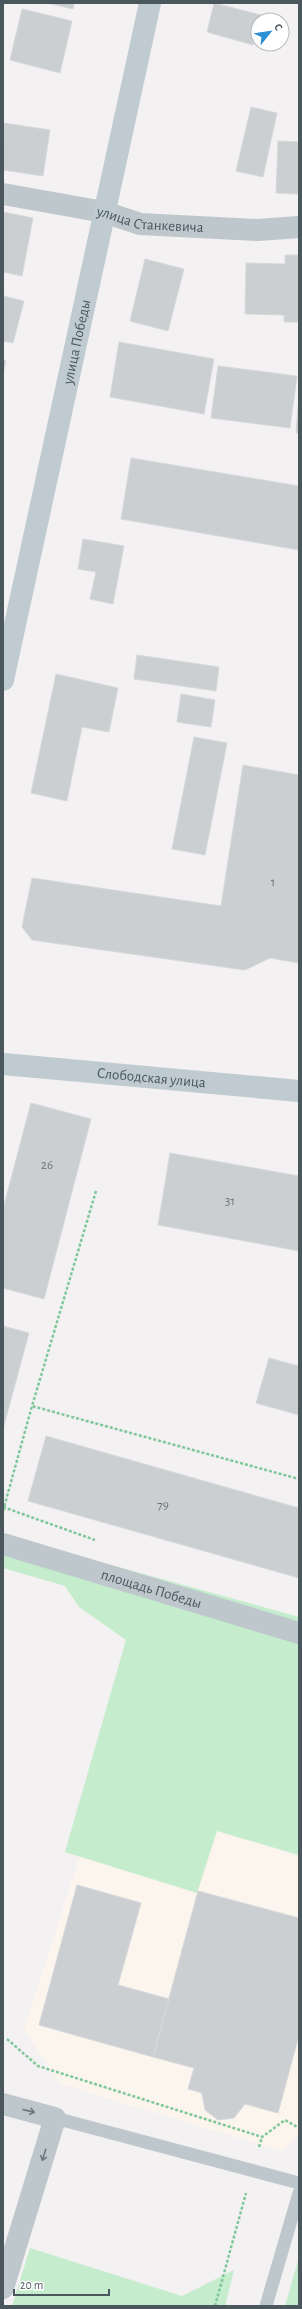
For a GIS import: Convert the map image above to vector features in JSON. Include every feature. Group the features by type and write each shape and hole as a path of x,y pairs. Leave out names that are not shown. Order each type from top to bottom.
{"main road":[{"name":"улица Победы","path":"3,680 150,3"},
{"name":"Слободская улица","path":"3,1064 299,1090"}],"street":[{"name":"улица Станкевича","path":"3,194 104,212 140,224 258,230 299,227"},
{"name":"площадь Победы","path":"3,1544 299,1633"},
{"path":"3,2104 55,2118 3,2288"}],"lane":[{"path":"55,2118 299,2183"},
{"path":"266,2306 299,2193"}],"path":[{"path":"3,1511 32,1406 96,1191"},
{"path":"32,1406 299,1479"},
{"path":"7,2039 38,2066 262,2137"},
{"path":"215,2306 262,2137 285,2120 299,2128"}],"shaded area":[{"path":"127,1798 299,1857 299,2135 282,2151 60,2084 24,2030 91,1821"}],"green space":[{"path":"3,1535 299,1617 299,1855 217,1831 197,1893 65,1852 126,1640 79,1607 65,1586 3,1568"},
{"path":"30,2248 182,2296 234,2270 225,2306 12,2306"},
{"path":"299,2257 299,2306 285,2306"}],"building":[{"path":"47,3 74,3 73,9"},
{"path":"214,3 250,12 250,44 207,32"},
{"path":"22,9 72,21 60,73 10,60"},
{"path":"251,107 277,113 263,177 236,171"},
{"path":"4,123 50,130 43,176 3,170"},
{"path":"278,141 299,142 299,194 276,193"},
{"path":"3,212 33,218 22,276 3,272"},
{"path":"285,255 299,255 299,322 284,322 284,315 245,314 246,263 285,264"},
{"path":"145,259 184,269 168,331 130,321"},
{"path":"3,296 24,301 13,343 3,341"},
{"path":"119,342 214,359 204,414 110,397"},
{"path":"3,360 6,361 3,373"},
{"path":"218,366 297,376 290,428 211,418"},
{"path":"299,396 299,433 296,433"},
{"path":"131,458 299,486 299,550 121,519"},
{"path":"83,539 124,546 113,604 90,599 96,572 78,569"},
{"path":"137,655 219,667 216,691 134,679"},
{"path":"56,674 118,688 109,732 82,727 67,801 31,793"},
{"path":"181,694 215,700 211,727 177,722"},
{"path":"194,737 227,743 205,855 172,849"},
{"path":"243,765 299,775 299,963 270,958 245,970 32,940 22,927 32,878 221,906"},
{"path":"31,1103 91,1119 44,1299 3,1288 3,1209"},
{"path":"170,1153 299,1176 299,1251 158,1225"},
{"path":"3,1326 29,1333 3,1429"},
{"path":"269,1358 299,1366 299,1415 256,1403"},
{"path":"46,1436 299,1508 299,1578 28,1501"},
{"path":"77,1885 141,1903 118,1985 169,1999 153,2057 39,2025"},
{"path":"198,1891 299,1918 299,2035 278,2113 245,2104 234,2118 218,2120 205,2110 202,2093 188,2089 194,2068 153,2057"}]}
